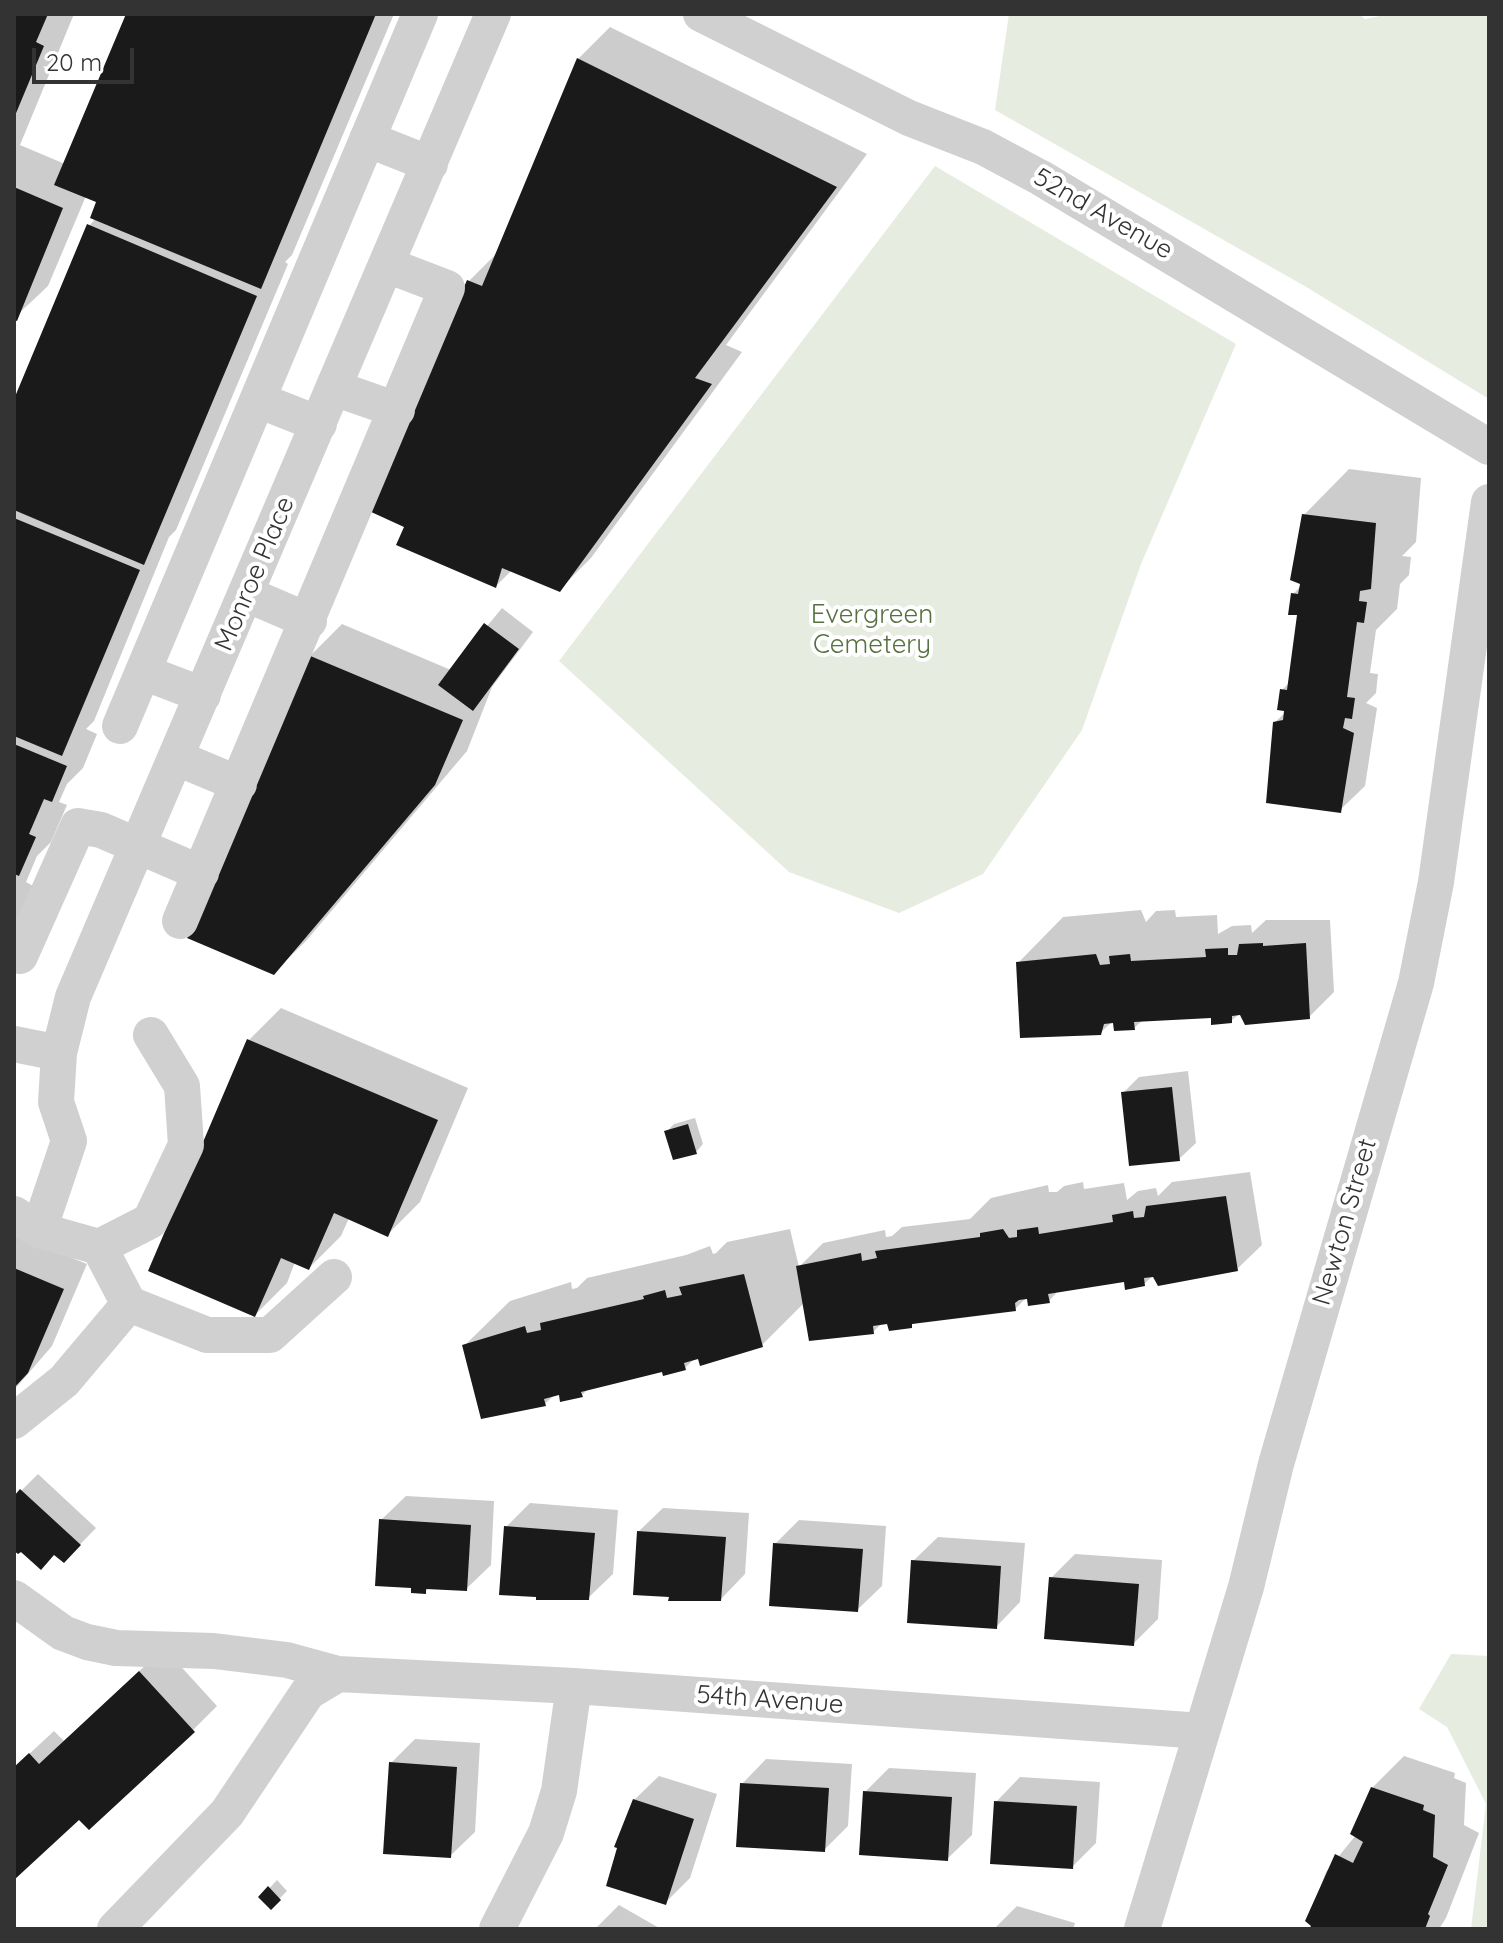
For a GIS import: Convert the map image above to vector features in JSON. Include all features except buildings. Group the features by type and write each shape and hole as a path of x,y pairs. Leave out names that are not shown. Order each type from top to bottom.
{"street":[{"path":"120,726 420,14"},
{"name":"Monroe Place","path":"27,1222 69,1141 56,1102 59,1053 73,997 493,14"},
{"name":"52nd Avenue","path":"701,14 909,118 983,147 1041,178 1489,447"},
{"path":"367,139 430,164"},
{"path":"180,921 447,288 387,265"},
{"path":"334,388 397,410"},
{"path":"258,400 319,424"},
{"name":"Newton Street","path":"1142,1929 1246,1587 1276,1464 1416,983 1436,882 1489,502"},
{"path":"246,594 309,621"},
{"path":"143,672 203,695"},
{"path":"177,758 239,784"},
{"path":"20,956 78,826 101,830 201,873"},
{"path":"99,1247 150,1221 186,1145 182,1086 151,1035"},
{"path":"14,1044 59,1053"},
{"path":"27,1222 99,1247 129,1304 207,1335 270,1335 334,1277"},
{"path":"14,1421 64,1381 129,1304"},
{"name":"54th Avenue","path":"14,1598 63,1633 87,1642 116,1648 214,1651 287,1660 338,1674 574,1686 1202,1731"},
{"path":"115,1929 227,1813 308,1692 338,1674"},
{"path":"497,1929 546,1833 559,1791 574,1686"}],"green space":[{"path":"1009,14 1359,14 1365,19 1390,14 1489,14 1489,399 1308,288 995,110"},
{"name":"Evergreen Cemetery","path":"935,166 1236,344 1141,564 1082,730 983,874 899,913 789,872 559,661"},
{"path":"1451,1654 1489,1656 1489,1929 1471,1929 1486,1804 1447,1727 1419,1709"}]}
